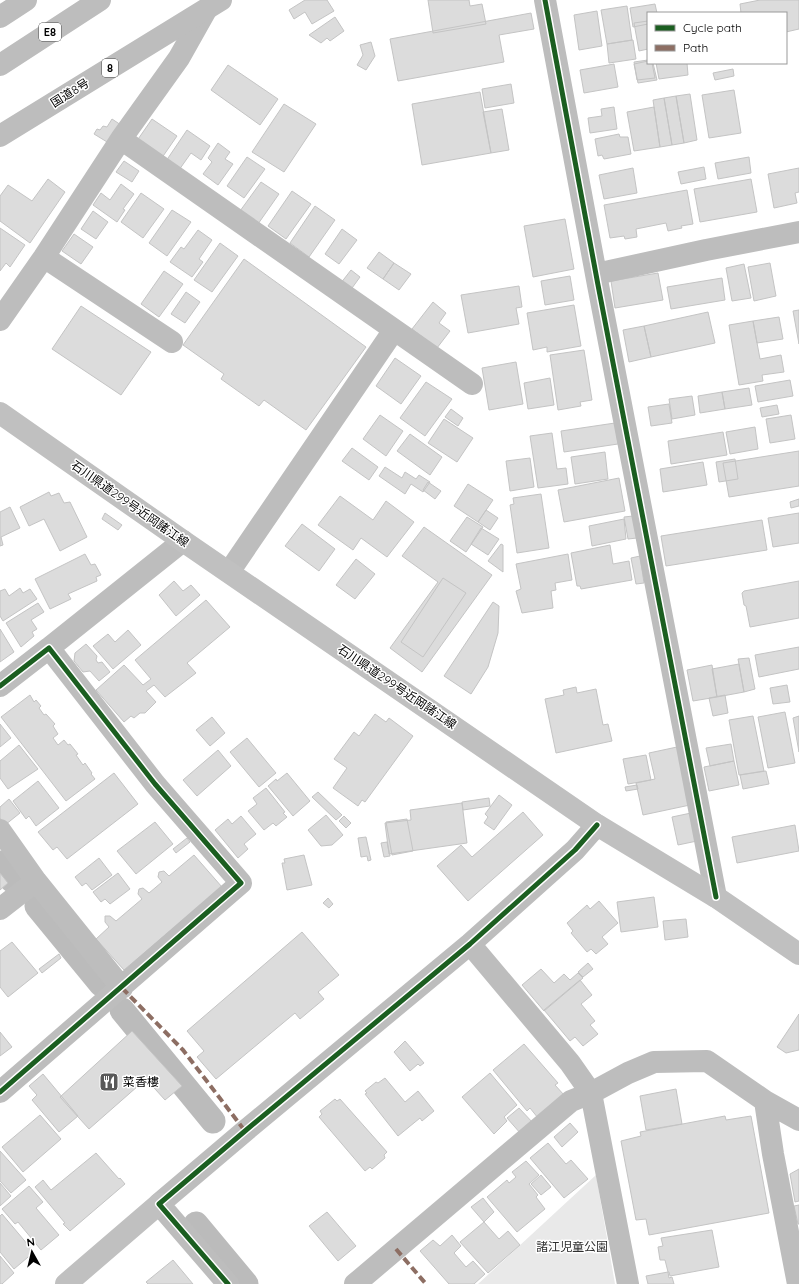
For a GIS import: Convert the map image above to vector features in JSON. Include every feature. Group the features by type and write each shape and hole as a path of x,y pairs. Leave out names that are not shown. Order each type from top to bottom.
{"main road":[{"path":"0,17 26,0"},
{"name":"E8","path":"0,65 100,0"},
{"path":"545,0 596,274 716,896"},
{"path":"0,320 44,257 121,139 179,58 213,5"},
{"name":"国道8号","path":"0,136 213,5"},
{"path":"121,139 472,384"},
{"path":"596,274 706,250 799,232"},
{"path":"44,257 172,342"},
{"path":"229,572 394,330"},
{"name":"石川県道299号近岡諸江線","path":"0,413 597,825 716,896 799,954"},
{"path":"0,686 184,541"},
{"path":"0,1092 122,988 241,883 155,784 49,648"},
{"path":"66,1284 245,1131 470,944 575,850 597,825"},
{"path":"0,830 36,881 122,988"},
{"path":"0,909 36,881"},
{"path":"470,944 570,1063 591,1094 628,1284"},
{"path":"355,1284 571,1100 591,1094 628,1073 654,1062 707,1060 765,1101 799,1120"},
{"path":"765,1101 773,1154 798,1284"},
{"path":"159,1204 228,1284"}],"green space":[{"name":"諸江児童公園","path":"596,1175 615,1284 478,1284"}],"building":[{"path":"305,0 327,0 334,11 312,24 305,12 294,19 289,10"},
{"path":"428,0 469,0 470,6 482,4 486,24 433,33"},
{"path":"760,0 799,0 799,29 787,32 787,12 741,12 740,4"},
{"path":"655,4 657,12 647,12 647,24 633,27 630,8"},
{"path":"627,6 632,40 607,44 601,10"},
{"path":"597,11 602,46 579,50 574,15"},
{"path":"531,13 534,29 499,35 504,62 398,81 390,39"},
{"path":"335,17 344,31 330,41 327,38 321,43 309,35"},
{"path":"647,21 647,49 639,51 634,23"},
{"path":"633,40 636,59 609,63 607,44"},
{"path":"371,42 375,56 366,70 357,65 363,55 360,45"},
{"path":"647,60 647,64 652,64 655,78 637,80 634,62"},
{"path":"647,61 647,64 653,64 657,80 638,83 634,64"},
{"path":"614,64 618,87 584,93 580,70"},
{"path":"656,64 687,64 688,75 659,79"},
{"path":"228,65 278,99 260,125 211,90"},
{"path":"733,69 734,76 715,80 713,73"},
{"path":"511,84 514,103 485,108 482,89"},
{"path":"734,90 741,133 709,138 702,95"},
{"path":"480,92 491,153 422,165 412,104"},
{"path":"690,94 697,140 684,143 676,96"},
{"path":"676,96 684,143 672,145 664,98"},
{"path":"664,98 672,145 660,147 653,100"},
{"path":"284,104 316,124 284,172 252,152"},
{"path":"614,107 617,129 590,133 588,118 602,116 601,109"},
{"path":"654,107 660,147 634,151 627,112"},
{"path":"502,109 509,150 491,153 483,112"},
{"path":"112,119 124,127 112,145 94,134 97,129 100,130 103,126 107,127"},
{"path":"152,119 177,136 159,162 134,145"},
{"path":"187,130 210,146 201,160 191,153 179,170 166,161"},
{"path":"619,134 620,137 628,137 631,154 604,159 602,155 598,156 595,139"},
{"path":"218,143 230,152 225,159 233,164 218,185 203,174 212,162 208,158"},
{"path":"247,157 265,169 244,198 227,186"},
{"path":"749,157 751,173 718,179 715,163"},
{"path":"124,161 139,171 132,182 116,172"},
{"path":"704,167 706,179 681,184 678,172"},
{"path":"633,168 637,193 604,199 599,175"},
{"path":"799,168 799,192 795,193 797,203 774,208 768,174"},
{"path":"48,179 65,192 30,243 0,221 0,196 8,185 32,201"},
{"path":"751,179 757,212 700,222 694,189"},
{"path":"261,182 279,194 258,224 240,211"},
{"path":"121,184 134,194 123,209 125,210 117,222 93,205 101,193 110,200"},
{"path":"687,190 693,224 681,226 682,228 668,231 666,223 636,229 637,237 625,239 624,236 610,238 604,205"},
{"path":"292,191 311,204 286,239 268,226"},
{"path":"141,193 164,209 143,238 121,222"},
{"path":"315,206 335,220 309,257 290,243"},
{"path":"172,210 191,222 167,256 149,243"},
{"path":"93,211 108,222 96,239 81,229"},
{"path":"565,219 574,269 533,277 524,226"},
{"path":"0,228 25,245 10,267 6,263 0,271"},
{"path":"342,229 357,240 339,264 325,254"},
{"path":"198,230 212,240 199,259 203,262 192,277 170,262 181,247 184,249"},
{"path":"74,234 93,247 81,264 62,251"},
{"path":"220,243 238,256 212,292 194,280"},
{"path":"379,252 394,263 383,279 367,268"},
{"path":"244,259 366,347 306,430 264,400 259,406 221,379 224,374 183,345"},
{"path":"394,263 411,274 399,290 383,279"},
{"path":"770,263 776,296 754,301 748,267"},
{"path":"744,264 751,298 732,301 726,268"},
{"path":"351,270 360,277 347,295 337,288"},
{"path":"164,271 183,284 159,317 141,304"},
{"path":"658,273 663,300 615,308 611,281"},
{"path":"570,276 574,300 545,305 541,281"},
{"path":"722,278 725,300 671,309 667,287"},
{"path":"519,286 522,307 516,308 519,324 468,333 461,295"},
{"path":"186,292 200,302 185,323 171,314"},
{"path":"433,302 446,313 439,323 450,331 437,348 412,329"},
{"path":"574,305 581,346 547,352 547,347 533,350 527,313"},
{"path":"81,306 151,352 121,395 52,349"},
{"path":"799,310 799,344 793,311"},
{"path":"708,312 715,343 651,357 644,326"},
{"path":"779,317 783,339 757,343 753,321"},
{"path":"753,321 760,359 781,355 784,372 762,375 763,381 739,385 729,325"},
{"path":"644,326 651,357 629,362 623,330"},
{"path":"584,350 592,400 580,402 581,406 558,410 550,355"},
{"path":"395,358 421,376 401,404 376,386"},
{"path":"516,362 523,404 489,410 482,368"},
{"path":"550,378 554,405 528,409 524,383"},
{"path":"790,380 793,396 758,402 755,386"},
{"path":"426,382 452,399 425,436 400,418"},
{"path":"749,388 752,405 725,409 722,392"},
{"path":"722,392 725,409 700,413 698,396"},
{"path":"692,396 695,415 672,419 669,399"},
{"path":"669,404 672,423 651,426 648,407"},
{"path":"777,405 779,414 762,417 760,408"},
{"path":"451,409 463,418 458,426 445,417"},
{"path":"380,415 403,431 386,456 363,439"},
{"path":"791,415 795,439 770,443 766,419"},
{"path":"444,419 473,438 457,462 428,443"},
{"path":"615,423 618,444 564,452 561,431"},
{"path":"755,427 758,449 730,454 726,432"},
{"path":"723,432 727,455 671,464 668,441"},
{"path":"552,433 557,469 566,468 568,484 538,488 530,436"},
{"path":"410,434 442,457 430,475 397,451"},
{"path":"352,448 378,467 369,480 342,461"},
{"path":"799,451 799,486 729,497 723,463"},
{"path":"605,452 608,479 575,484 571,457"},
{"path":"530,458 534,487 510,491 506,461"},
{"path":"735,459 738,479 719,482 716,462"},
{"path":"703,462 707,485 663,492 660,469"},
{"path":"385,467 402,478 405,472 416,479 419,475 430,482 423,492 411,484 405,494 379,476"},
{"path":"619,478 625,511 564,522 558,490"},
{"path":"428,482 441,491 435,499 423,490"},
{"path":"468,484 493,500 478,522 454,506"},
{"path":"49,492 51,496 59,493 64,503 70,502 87,537 60,551 44,519 29,526 20,507"},
{"path":"541,494 549,548 517,553 510,505 514,504 513,498"},
{"path":"340,496 373,520 386,501 414,522 387,557 361,538 353,550 318,525"},
{"path":"799,499 799,506 791,508 790,502"},
{"path":"10,507 20,528 1,537 3,545 0,546 0,512"},
{"path":"486,510 498,518 490,530 478,522"},
{"path":"105,513 122,525 118,530 102,519"},
{"path":"799,513 799,543 773,547 768,518"},
{"path":"633,516 637,538 628,539 624,517"},
{"path":"467,517 483,527 466,552 450,541"},
{"path":"624,519 626,539 592,546 589,526"},
{"path":"762,520 767,550 666,566 661,536"},
{"path":"302,524 335,549 319,571 285,546"},
{"path":"424,527 492,575 422,672 390,648 438,582 402,556"},
{"path":"481,528 499,539 488,555 471,544"},
{"path":"501,544 503,545 503,572 488,561"},
{"path":"610,545 613,564 629,561 632,580 581,589 580,586 577,586 571,553"},
{"path":"85,554 91,565 95,564 101,575 96,577 97,581 68,594 71,599 50,609 35,579"},
{"path":"568,554 572,580 555,583 556,590 551,591 553,608 522,613 516,591 521,589 516,564"},
{"path":"640,556 644,583 636,584 631,558"},
{"path":"356,559 375,574 355,599 336,585"},
{"path":"443,578 466,593 423,657 401,642"},
{"path":"174,581 183,591 191,585 200,595 176,616 159,595"},
{"path":"799,581 799,618 750,627 742,593 744,591"},
{"path":"20,588 23,593 30,589 37,599 3,621 0,616 0,591 5,589 9,596"},
{"path":"206,600 230,627 187,663 196,673 165,697 154,685 146,691 156,702 145,713 140,713 134,718 131,716 124,722 96,690 124,665 143,685 151,679 135,660"},
{"path":"493,602 499,606 498,633 488,667 471,694 444,676"},
{"path":"38,603 44,612 31,620 37,629 32,632 34,636 21,647 6,623"},
{"path":"0,629 14,652 0,662"},
{"path":"128,630 141,645 113,669 93,646 108,634 115,642"},
{"path":"86,644 97,656 96,660 98,663 102,662 110,672 99,681 90,671 83,672 74,661 75,653"},
{"path":"799,647 799,669 759,677 755,655"},
{"path":"749,658 755,689 744,692 738,659"},
{"path":"739,664 744,692 717,697 712,669"},
{"path":"712,665 717,697 693,701 687,670"},
{"path":"787,685 790,702 773,704 770,688"},
{"path":"576,687 577,693 596,689 603,725 608,724 612,741 556,753 545,699 564,695 563,690"},
{"path":"30,695 34,702 36,700 41,706 39,708 44,715 46,714 55,724 53,726 58,734 53,738 58,745 64,740 68,745 70,744 78,754 76,755 83,765 85,763 95,779 66,801 1,717"},
{"path":"725,695 728,713 713,716 709,698"},
{"path":"785,712 795,763 768,768 758,717"},
{"path":"375,714 386,722 389,718 413,736 365,802 362,800 358,806 333,788 347,768 334,759 354,732 359,736"},
{"path":"753,716 764,771 739,775 729,720"},
{"path":"799,716 799,752 793,718"},
{"path":"212,717 225,733 210,746 196,730"},
{"path":"0,724 11,738 0,747"},
{"path":"247,738 276,773 259,787 230,752"},
{"path":"731,744 734,761 710,766 706,748"},
{"path":"19,745 38,769 8,789 0,778 0,761"},
{"path":"677,747 690,805 643,815 636,783 655,779 649,753"},
{"path":"218,750 231,766 197,796 183,780"},
{"path":"646,755 651,780 628,784 623,759"},
{"path":"734,761 739,785 709,791 704,767"},
{"path":"766,771 769,784 743,789 740,775"},
{"path":"114,773 138,804 67,859 57,847 53,850 38,832"},
{"path":"287,773 310,801 293,816 268,786 276,779 277,781"},
{"path":"38,781 59,808 36,826 29,816 26,819 13,801"},
{"path":"637,785 638,789 626,791 625,787"},
{"path":"266,788 285,812 283,813 287,817 276,826 273,823 264,830 248,811 257,804 253,798"},
{"path":"318,792 342,815 336,820 312,797"},
{"path":"499,795 512,805 494,830 484,823 488,817 485,814"},
{"path":"489,798 490,806 463,810 462,802"},
{"path":"9,799 20,813 5,825 0,818 0,807"},
{"path":"462,803 467,843 389,854 385,823 411,820 410,810"},
{"path":"523,812 543,835 468,901 437,866 461,845 472,857"},
{"path":"691,813 697,841 678,845 672,817"},
{"path":"326,815 343,835 332,845 321,846 308,830"},
{"path":"241,816 256,834 244,844 248,849 238,858 215,830 228,819 232,824"},
{"path":"344,816 351,823 346,828 339,821"},
{"path":"407,819 413,851 392,855 386,822"},
{"path":"155,822 173,844 136,874 117,851"},
{"path":"795,825 799,851 737,863 732,837"},
{"path":"366,837 371,860 368,861 367,856 361,857 358,838"},
{"path":"187,838 190,842 176,853 173,849"},
{"path":"387,842 390,856 384,857 381,843"},
{"path":"194,855 222,887 124,970 96,939 109,927 105,922 105,916 110,916 116,921 142,899 138,894 139,889 143,888 149,893 162,882 158,877 159,872 164,871 169,876"},
{"path":"304,855 312,885 287,890 282,863 285,863 284,859"},
{"path":"99,858 112,875 92,890 86,883 82,886 75,877"},
{"path":"0,873 8,883 0,890"},
{"path":"118,873 130,889 110,904 105,899 101,902 93,892"},
{"path":"654,897 658,927 621,932 617,902"},
{"path":"328,898 333,904 329,908 323,903"},
{"path":"599,901 618,923 602,937 608,944 596,954 591,949 587,952 571,933 573,931 567,923 587,905 590,909"},
{"path":"686,919 688,937 665,940 663,921"},
{"path":"302,932 339,975 318,992 324,999 300,1019 295,1013 216,1079 197,1057 204,1051 187,1031"},
{"path":"12,942 38,973 8,997 0,987 0,951"},
{"path":"59,954 61,958 42,973 39,969"},
{"path":"588,963 593,969 583,977 578,972"},
{"path":"541,969 554,983 564,974 570,980 578,973 583,978 544,1011 522,985"},
{"path":"580,980 592,995 581,1004 595,1021 590,1025 598,1034 583,1046 575,1037 570,1041 544,1010"},
{"path":"799,1014 799,1050 786,1053 777,1047"},
{"name":"菜香樓","path":"132,1031 182,1086 165,1100 146,1079 89,1129 60,1097"},
{"path":"0,1032 12,1047 0,1056"},
{"path":"405,1041 424,1063 420,1066 418,1064 410,1071 394,1052"},
{"path":"524,1044 558,1083 555,1085 564,1095 538,1118 530,1108 527,1111 493,1070"},
{"path":"490,1073 517,1105 504,1117 507,1121 494,1134 462,1097"},
{"path":"43,1074 78,1116 59,1132 32,1100 37,1095 29,1086"},
{"path":"385,1078 405,1102 418,1091 434,1111 422,1121 420,1118 398,1136 365,1094 367,1093 365,1091 376,1082 378,1083"},
{"path":"676,1089 682,1124 646,1130 640,1096"},
{"path":"335,1099 337,1101 340,1099 387,1152 384,1155 385,1158 372,1169 370,1167 365,1171 319,1117 322,1114 320,1111"},
{"path":"519,1108 534,1124 521,1134 507,1118"},
{"path":"40,1115 61,1139 23,1172 2,1147"},
{"path":"725,1116 726,1120 751,1116 769,1213 649,1235 646,1219 636,1220 621,1141 641,1136 640,1132"},
{"path":"570,1123 578,1132 562,1147 554,1137"},
{"path":"548,1143 566,1164 571,1160 588,1179 564,1198 530,1158"},
{"path":"0,1151 26,1180 11,1193 0,1181"},
{"path":"96,1153 125,1184 70,1231 35,1187 43,1180 51,1190"},
{"path":"526,1161 539,1175 529,1184 538,1195 536,1197 545,1209 517,1232 487,1197 507,1180 509,1183 516,1177 512,1172"},
{"path":"799,1169 799,1201 795,1202 790,1174"},
{"path":"541,1175 551,1187 541,1195 531,1184"},
{"path":"0,1183 11,1196 0,1206"},
{"path":"29,1186 43,1202 36,1208 59,1235 41,1250 18,1222 15,1224 2,1209"},
{"path":"483,1198 494,1212 484,1222 471,1207"},
{"path":"799,1205 799,1224 798,1224 794,1206"},
{"path":"327,1212 356,1246 338,1261 309,1226"},
{"path":"2,1214 34,1252 14,1269 0,1252 0,1216"},
{"path":"484,1222 499,1239 508,1231 520,1245 488,1273 460,1242"},
{"path":"712,1230 719,1267 670,1276 665,1260 660,1260 658,1247 663,1246 661,1238"},
{"path":"452,1235 461,1246 454,1253 466,1267 473,1261 485,1274 474,1284 449,1284 420,1251 433,1240 440,1246"},
{"path":"0,1256 14,1273 2,1284 0,1284"},
{"path":"173,1260 193,1284 148,1284 146,1282"},
{"path":"668,1272 669,1278 672,1277 674,1284 648,1284 646,1276"}],"waterway":[{"path":"0,863 12,880"},
{"path":"37,906 101,984"},
{"path":"122,1010 213,1121"},
{"path":"196,1224 246,1284"}],"marked path":[{"path":"122,988 183,1050 245,1131"},
{"path":"396,1249 426,1284"}],"cycle path":[{"path":"545,0 598,285 716,897"},
{"path":"0,686 49,648 155,784 241,883 0,1092"},
{"path":"228,1284 159,1204 470,944 575,850 597,825"}],"place":[{"name":"菜香樓","path":"109,1082"}]}
